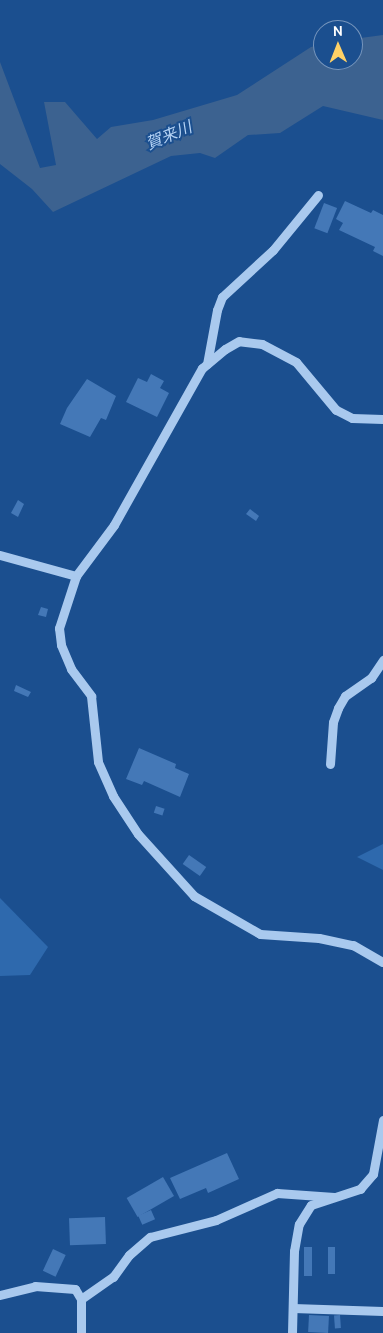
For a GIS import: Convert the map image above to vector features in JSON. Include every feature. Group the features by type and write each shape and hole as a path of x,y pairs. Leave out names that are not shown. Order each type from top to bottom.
{"street":[{"path":"318,195 274,250 222,297 207,364 167,428 114,526 76,576 59,628 61,646 71,669 91,696 98,762 113,796 138,834 194,896 260,934 319,938 353,945 383,962"},
{"path":"207,364 239,341 262,344 296,362 336,410 352,418 383,419"},
{"path":"0,555 76,576"},
{"path":"330,764 332,722 344,696 371,678 383,660"},
{"path":"292,1333 294,1251 299,1224 312,1205 360,1188 373,1174 383,1120"},
{"path":"81,1299 113,1277 129,1255 150,1237 216,1220 277,1193 334,1197"},
{"path":"0,1296 35,1286 56,1286 75,1289 81,1299 80,1333"},
{"path":"293,1308 383,1311"}],"shaded area":[{"path":"383,844 383,870 357,857"},
{"path":"0,898 48,947 30,975 0,976"}],"water":[{"name":"賀来川","path":"383,35 383,120 323,106 280,133 248,135 215,158 200,153 171,156 53,212 32,189 0,164 0,62 40,168 56,165 44,102 65,102 97,139 111,127 153,120 237,95 311,47 313,46 313,70 363,70 363,38"}],"building":[{"path":"345,201 371,213 373,210 383,215 383,256 373,251 375,247 339,230 343,223 336,219"},
{"path":"324,203 337,208 327,233 314,228"},
{"path":"151,374 164,381 160,388 169,393 157,417 126,402 138,378 147,382"},
{"path":"87,379 116,396 106,420 101,418 90,437 60,424 67,408"},
{"path":"18,500 24,504 18,517 11,513"},
{"path":"250,509 259,516 256,521 246,514"},
{"path":"41,607 48,609 46,617 38,615"},
{"path":"16,685 31,692 28,697 14,691"},
{"path":"139,748 176,764 175,768 189,774 180,797 144,781 142,785 126,779"},
{"path":"156,806 165,809 162,815 154,813"},
{"path":"189,855 206,867 200,876 183,864"},
{"path":"227,1153 239,1179 208,1193 206,1188 180,1199 170,1178"},
{"path":"163,1177 174,1196 138,1217 127,1198"},
{"path":"151,1210 155,1219 142,1225 138,1216"},
{"path":"105,1217 106,1244 70,1245 69,1218"},
{"path":"304,1247 312,1247 312,1276 304,1276"},
{"path":"328,1247 335,1247 335,1274 328,1274"},
{"path":"53,1249 66,1255 56,1277 43,1271"},
{"path":"309,1315 329,1316 328,1333 308,1332"},
{"path":"334,1315 340,1315 341,1328 335,1328"}]}
